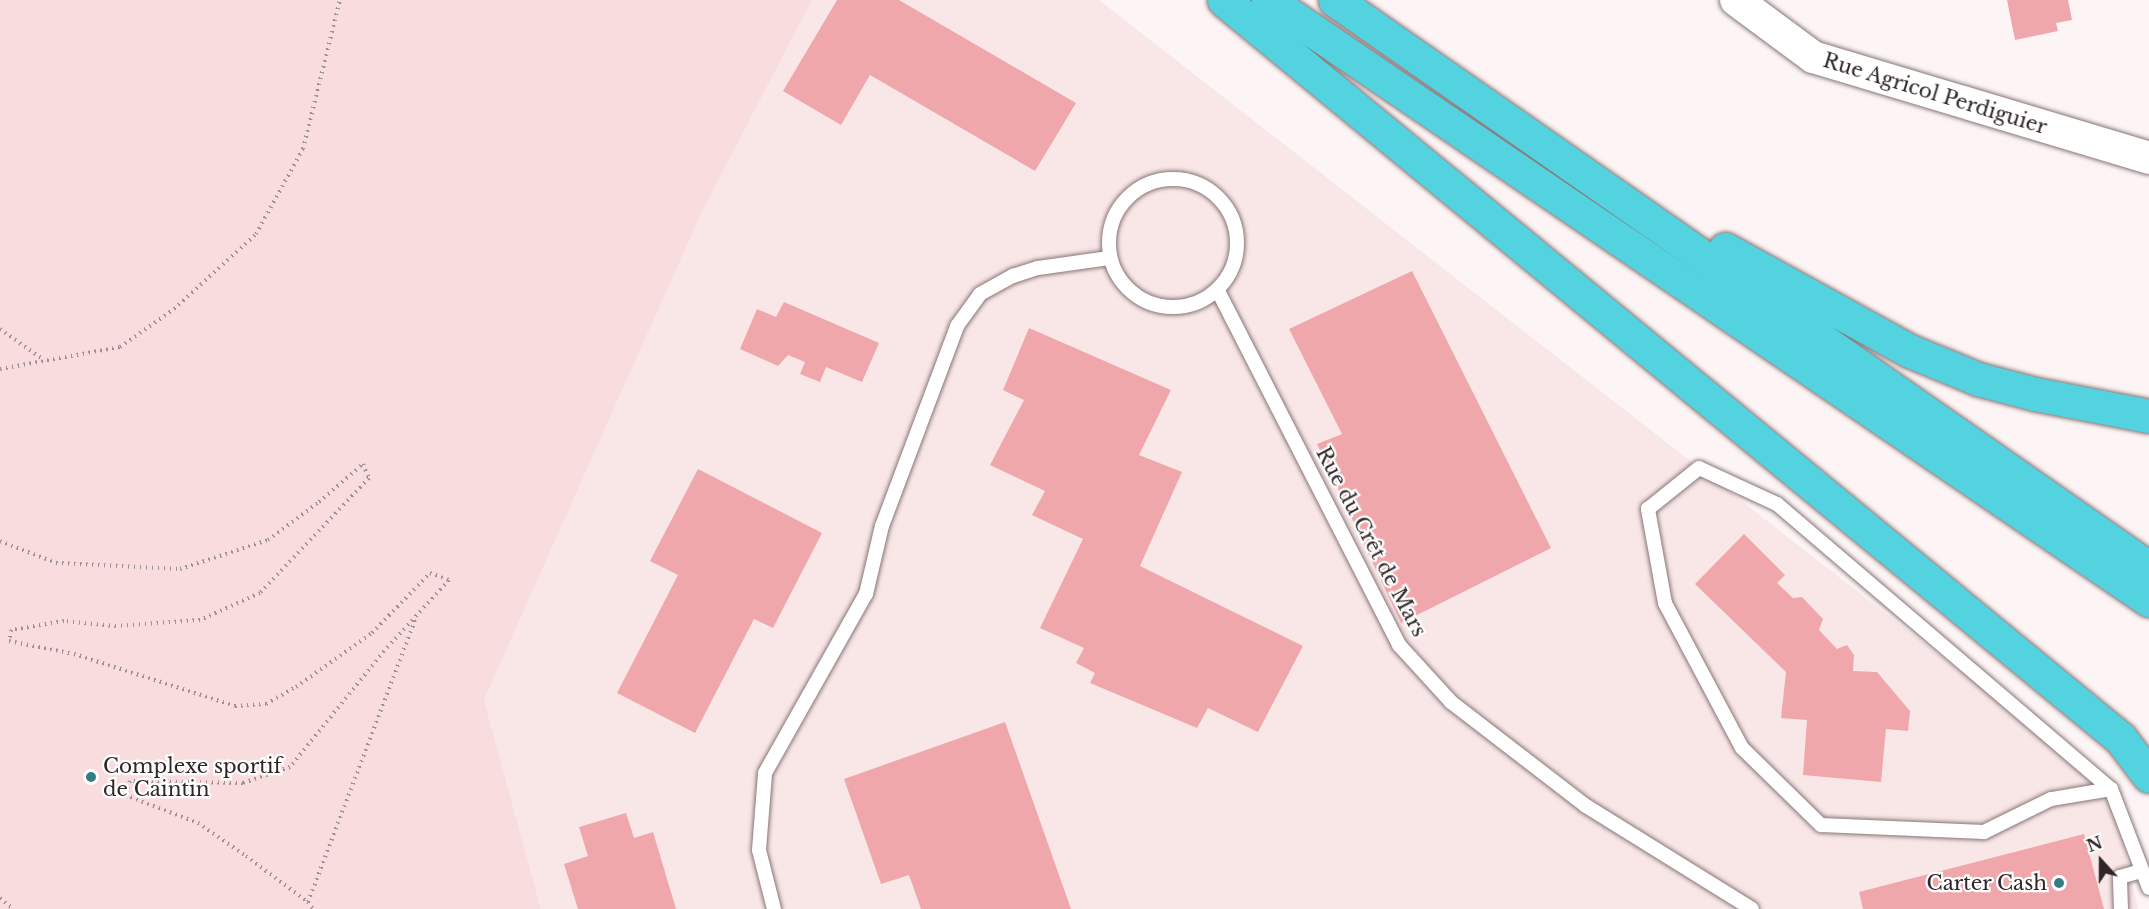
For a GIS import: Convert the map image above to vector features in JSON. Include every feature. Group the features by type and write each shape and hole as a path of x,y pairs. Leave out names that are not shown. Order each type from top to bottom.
{"highway":[{"path":"1224,0 2121,739 2149,776"},
{"path":"1268,0 2149,600"},
{"path":"1335,0 2149,568"},
{"path":"1530,134 1724,248 1910,351 1978,379 2035,394 2149,416"}],"street":[{"name":"Rue Agricol Perdiguier","path":"1736,0 1813,57 2149,158"}],"lane":[{"path":"1159,179 1192,180 1221,198 1238,228 1236,262 1218,291 1188,307 1155,306 1126,288 1109,258 1111,224 1128,195 1159,179"},
{"path":"774,909 759,850 765,773 866,594 882,526 957,326 980,294 1013,276 1038,268 1109,258"},
{"name":"Rue du Crêt de Mars","path":"1218,291 1400,645 1451,702 1586,806 1752,909"},
{"path":"2111,789 2050,799 1984,832 1821,825 1742,748 1665,603 1648,509 1699,468 1777,504 2111,789 2149,888"},
{"path":"2121,909 2120,877 2141,871"}],"path":[{"path":"0,369 120,347 174,309 256,234 303,149 340,0"},
{"path":"0,329 45,360"},
{"path":"0,541 56,563 180,569 268,540 319,502 363,464 369,478 260,593 200,620 116,626 64,621 11,630 9,641 74,654 236,706 266,704 296,687 372,633 430,573 449,580 417,614 290,767 243,783 130,781 125,795 198,823 308,902 313,909"},
{"path":"308,902 417,614"},
{"path":"0,898 13,909"}],"shaded area":[{"path":"0,0 812,0 701,214 484,700 541,909 0,909"},
{"path":"812,0 1099,0 2111,789 2138,909 541,909 484,700 701,214"}],"building":[{"path":"837,0 899,0 1076,103 1035,171 870,75 841,125 783,91"},
{"path":"2007,0 2068,0 2072,20 2056,23 2058,31 2015,40"},
{"path":"1412,271 1551,548 1401,623 1317,444 1342,434 1289,329"},
{"path":"784,302 879,343 862,382 826,367 820,382 800,374 805,362 788,355 778,366 740,349 757,309 776,317"},
{"path":"1029,328 1171,390 1139,455 1182,472 1140,566 1303,646 1258,732 1208,708 1197,728 1090,683 1095,673 1076,663 1084,648 1040,628 1083,539 1032,515 1045,491 990,465 1024,400 1003,390"},
{"path":"698,469 822,533 773,628 754,619 695,733 617,693 678,575 650,561"},
{"path":"1744,534 1785,575 1777,583 1793,598 1802,597 1823,619 1819,630 1837,649 1847,645 1854,655 1853,671 1877,672 1910,711 1908,731 1886,729 1881,782 1803,775 1807,720 1781,718 1786,672 1695,584"},
{"path":"1005,722 1071,909 921,909 909,875 881,884 844,779"},
{"path":"626,813 634,838 653,832 676,909 578,909 564,864 588,856 579,827"},
{"path":"2084,834 2104,909 1863,909 1859,892"}],"place":[{"name":"Complexe sportif de Caintin","path":"91,777"},
{"name":"Carter Cash","path":"2059,883"}]}
